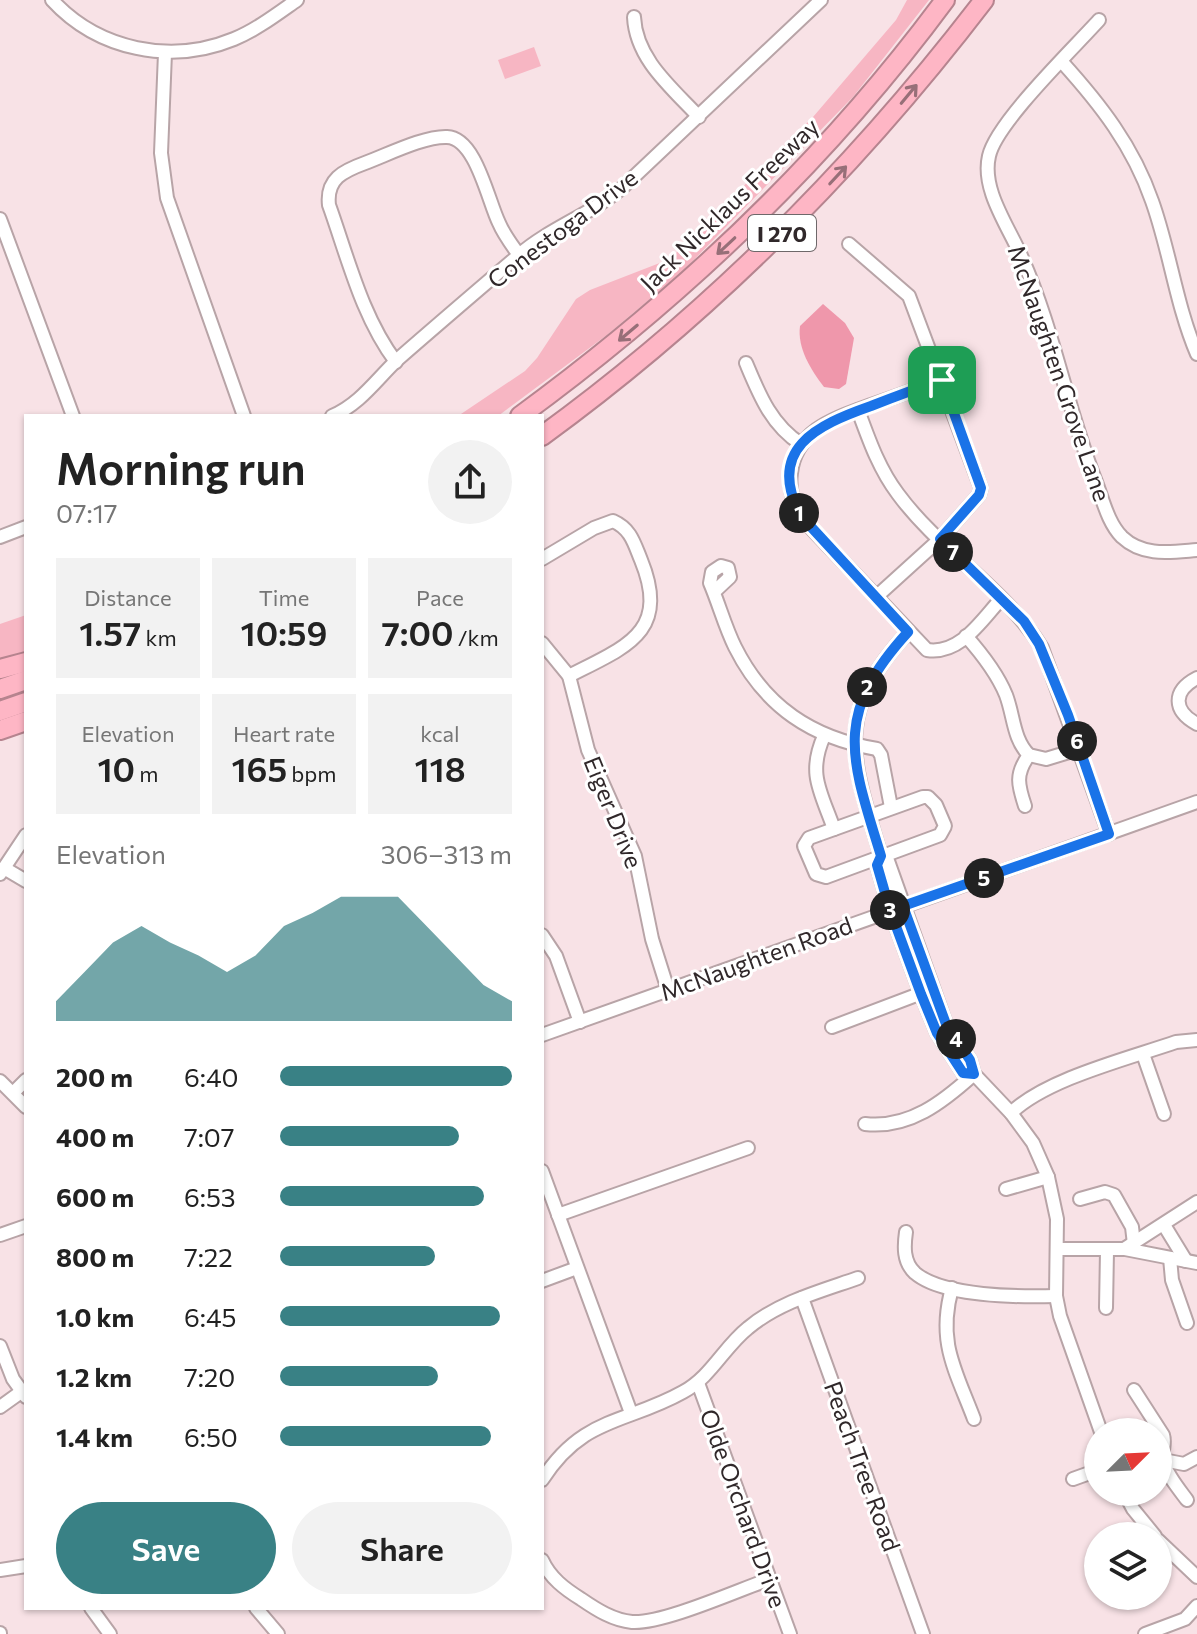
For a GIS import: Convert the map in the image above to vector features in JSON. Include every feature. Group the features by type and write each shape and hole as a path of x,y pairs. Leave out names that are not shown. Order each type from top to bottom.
{"highway":[{"name":"Jack Nicklaus Freeway","path":"523,414 628,333 735,239 839,131 945,0"},
{"name":"I 270","path":"544,434 646,357 702,309 792,222 878,131 984,0"},
{"path":"0,669 24,663"},
{"path":"0,689 24,681"},
{"path":"0,711 24,703"},
{"path":"0,730 24,722"}],"street":[{"path":"52,0 69,17 103,37 165,53 200,50 232,40 297,0"},
{"name":"Conestoga Drive","path":"335,414 361,398 396,362 519,255 605,202 821,0"},
{"path":"634,17 635,35 642,52 699,117"},
{"name":"McNaughten Grove Lane","path":"1099,20 994,140 987,168 990,188 1038,296 1082,446 1113,524 1131,543 1149,551 1197,550"},
{"path":"165,53 161,153 167,198 243,414"},
{"path":"1062,62 1111,120 1136,161 1152,201 1180,307 1197,354"},
{"path":"396,362 382,344 369,317 329,205 330,185 338,175 433,139 458,139 473,157 499,224 519,255"},
{"path":"0,219 72,414"},
{"path":"849,244 909,296 981,488 979,495 940,539 876,597"},
{"path":"746,363 770,414 789,437 801,444"},
{"path":"942,380 825,423 801,444 793,459 790,481 795,506 812,529 927,650 952,647 1001,599"},
{"path":"858,410 882,469 898,495 1024,621 1042,648 1109,834"},
{"path":"544,558 594,528 613,521 629,531 652,593 651,609 635,636 623,648 569,676"},
{"path":"0,537 24,528"},
{"path":"714,592 736,648 760,686 787,713 824,736 877,749 881,755 891,807"},
{"path":"908,632 872,676 862,703 853,745 857,774 881,856 888,861 896,908 927,991 970,1060 974,1074 1011,1113 1033,1143 1048,1177 1057,1219 1056,1296 1064,1331 1096,1418"},
{"path":"966,636 1000,682 1018,741 1029,755 1046,759 1079,749"},
{"name":"Eiger Drive","path":"544,645 569,676 588,750 635,856 652,939 668,990"},
{"path":"1197,678 1182,688 1178,701 1183,714 1197,724"},
{"path":"824,736 816,754 815,774 834,829"},
{"path":"1025,806 1018,778 1021,765 1029,755"},
{"path":"928,797 936,805 945,826 940,835 821,877 814,870 804,846 809,838 834,829 891,807 928,797"},
{"name":"McNaughten Road","path":"544,1034 1197,802"},
{"path":"24,838 2,871 24,880"},
{"path":"544,938 556,956 580,1022"},
{"path":"832,1027 927,991"},
{"path":"1011,1113 1045,1089 1176,1042 1197,1040"},
{"path":"1143,1054 1164,1114"},
{"path":"865,1124 880,1126 925,1112 948,1098 974,1074"},
{"path":"0,1081 24,1105"},
{"path":"13,1093 24,1082"},
{"path":"558,1215 748,1148"},
{"path":"544,1176 631,1413"},
{"path":"1006,1189 1048,1177"},
{"path":"1080,1199 1105,1192 1114,1195 1132,1227 1129,1246"},
{"path":"1057,1249 1107,1251 1129,1246 1197,1202"},
{"path":"1164,1225 1192,1262"},
{"path":"0,1235 24,1227"},
{"path":"906,1232 904,1248 915,1273 952,1288 1000,1295 1056,1296"},
{"path":"1129,1246 1192,1262"},
{"path":"1106,1308 1107,1251"},
{"path":"1170,1258 1172,1280 1187,1323"},
{"path":"544,1280 577,1268"},
{"path":"544,1477 557,1458 580,1438 608,1422 672,1397 698,1383 746,1329 771,1312 858,1278"},
{"path":"952,1288 946,1313 947,1342 974,1419"},
{"name":"Peach Tree Road","path":"802,1298 923,1634"},
{"path":"0,1346 24,1395 0,1407"},
{"name":"Olde Orchard Drive","path":"698,1383 790,1634"},
{"path":"1134,1390 1152,1418"},
{"path":"1172,1462 1184,1464 1197,1457"},
{"path":"1073,1479 1084,1475"},
{"path":"1172,1479 1187,1500"},
{"path":"1172,1553 1197,1577"},
{"path":"544,1563 557,1582 606,1615 631,1622 666,1617 770,1579"},
{"path":"0,1570 24,1566"},
{"path":"1145,1634 1185,1619 1197,1606"},
{"path":"92,1610 110,1634"},
{"path":"258,1610 278,1634"}],"shaded area":[{"path":"907,0 929,0 853,97 681,273 607,335 501,414 461,414 525,371 576,299 590,290 670,259 813,117 896,20"},
{"path":"534,47 541,66 505,79 498,60"},
{"path":"823,304 845,323 854,338 846,384 839,389 824,387 810,366 801,342 800,326"},
{"path":"24,616 24,654 0,661 0,624"}],"route":[{"path":"942,380 981,488 979,495 940,539 1024,621 1039,644 1050,666 1109,834 903,906 946,1024 970,1060 974,1074 963,1073 953,1059 937,1033 921,994 877,865 881,856 861,792 854,756 857,724 872,676 908,632 801,516 791,494 790,481 793,459 801,444 825,423 942,380"}]}
